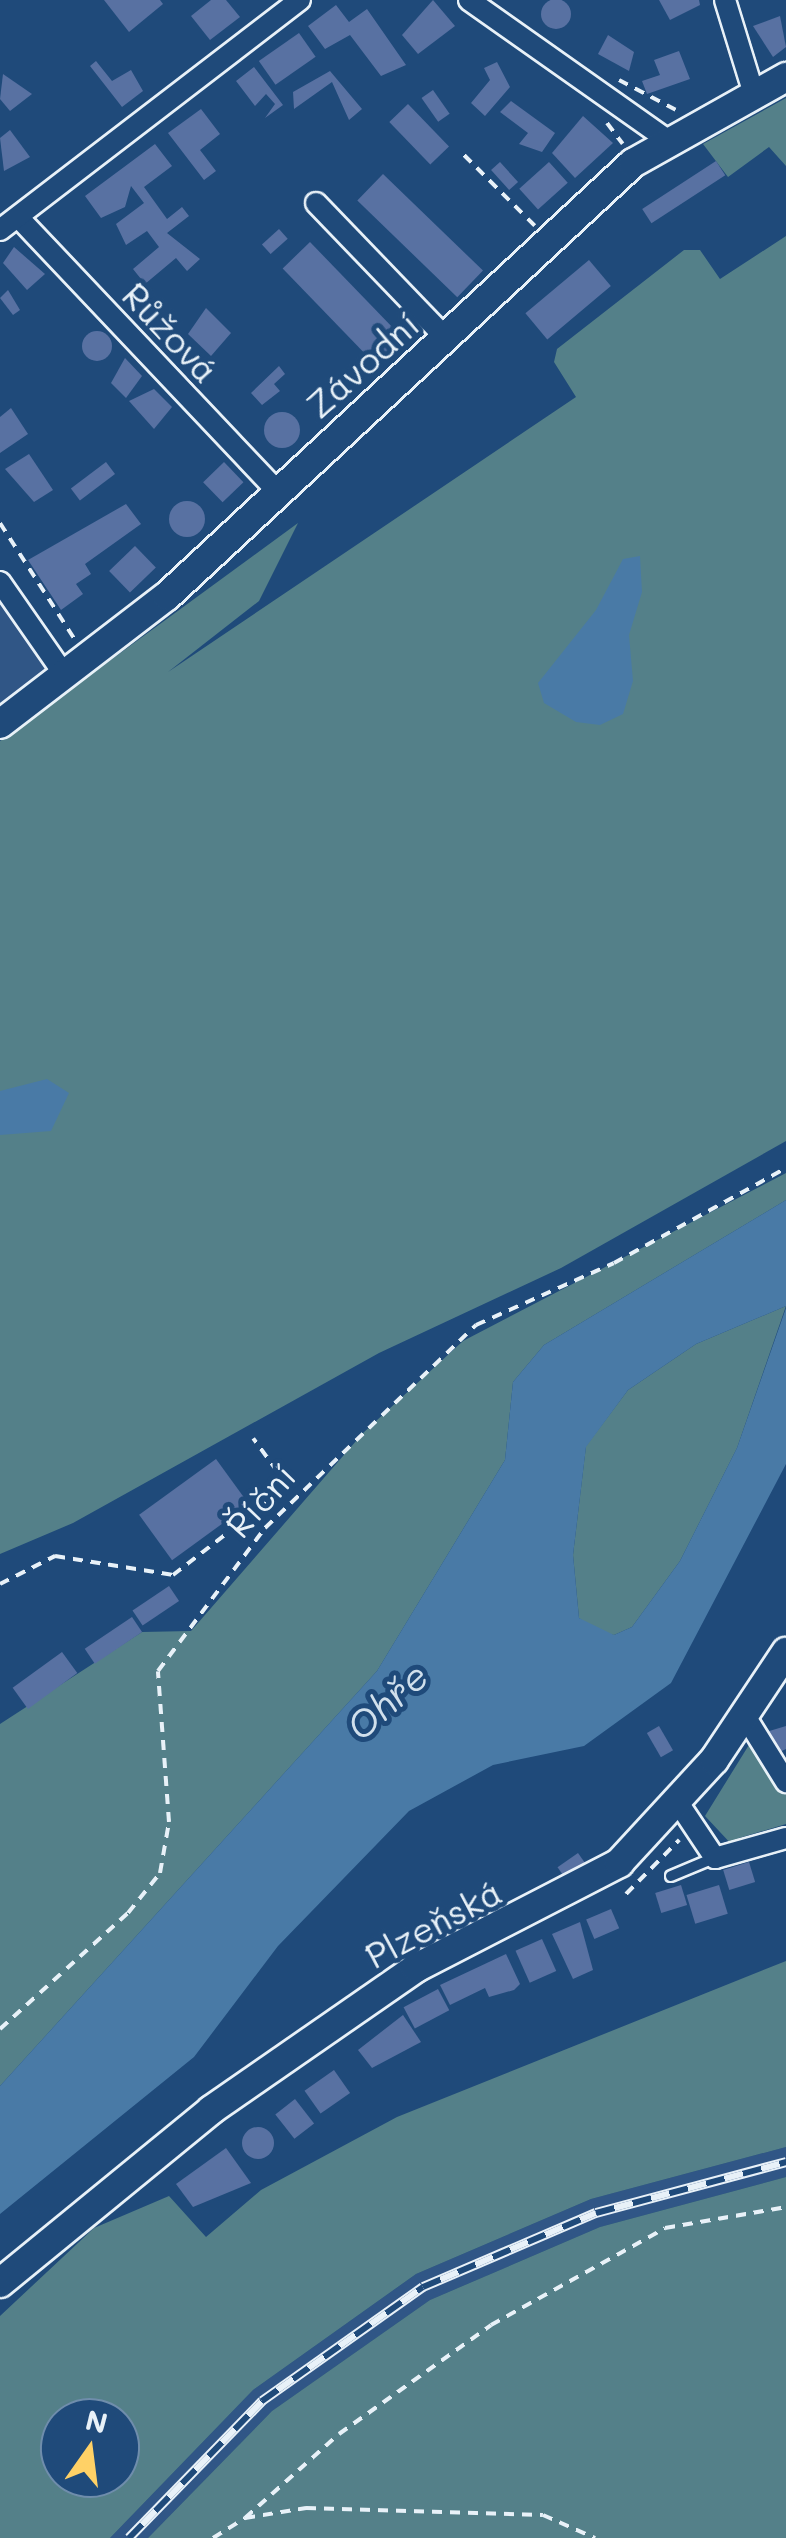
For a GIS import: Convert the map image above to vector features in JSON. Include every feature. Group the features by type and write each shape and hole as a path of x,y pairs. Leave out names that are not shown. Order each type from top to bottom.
{"street":[{"path":"0,230 300,0"},
{"path":"468,0 666,139"},
{"path":"724,0 754,94"},
{"name":"Závodní","path":"0,724 167,596 666,139 786,77"},
{"path":"316,203 446,338"},
{"name":"Růžová","path":"18,217 278,491"},
{"path":"0,582 66,677"},
{"name":"Plzeňská","path":"0,2283 70,2218 416,1968 603,1875 679,1804 745,1716 786,1652"},
{"path":"745,1716 786,1782"},
{"path":"679,1804 715,1858 786,1838"}],"lane":[{"path":"670,1876 715,1858"}],"path":[{"path":"612,76 682,108"},
{"path":"464,155 550,242"},
{"name":"Říční","path":"0,2029 128,1913 160,1873 169,1822 158,1672 264,1528 476,1325 614,1262 786,1168"},
{"path":"0,1584 55,1556 174,1575 288,1486 254,1438"},
{"path":"213,2538 246,2518 339,2434 490,2325 665,2228 786,2208"},
{"path":"246,2518 306,2508 497,2511 543,2515 594,2538"}],"shaded area":[{"path":"0,600 51,677 0,711"},
{"path":"786,2147 786,2177 600,2227 430,2300 272,2411 148,2538 110,2538 253,2390 416,2274 591,2199"}],"green space":[{"path":"786,98 786,166 769,147 728,177 703,144"},
{"path":"786,236 786,1141 561,1268 379,1353 73,1523 0,1554 0,741 298,523 259,601 168,672 576,397 554,362 557,349 684,250 700,250 720,279"},
{"path":"786,1173 786,1200 544,1345 513,1382 505,1460 377,1671 0,2086 0,1724 142,1632 191,1631 363,1433 463,1341"},
{"path":"786,1306 737,1448 680,1561 632,1627 614,1635 596,1631 579,1618 573,1555 586,1446 628,1390 696,1344"},
{"path":"752,1740 786,1795 786,1824 739,1838 734,1847 705,1816"},
{"path":"786,1961 786,2147 591,2199 416,2274 253,2390 110,2538 0,2538 0,2316 94,2228 169,2196 206,2237 261,2190 397,2117"},
{"path":"786,2177 786,2538 148,2538 272,2411 430,2300 600,2227"}],"water":[{"path":"640,556 642,592 629,635 633,681 623,714 600,725 576,722 544,703 538,683 596,610 623,559"},
{"path":"47,1079 69,1093 51,1131 0,1135 0,1091"},
{"name":"Ohře","path":"786,1200 786,1306 696,1344 628,1390 586,1447 573,1555 579,1618 614,1635 632,1627 680,1561 737,1448 786,1308 786,1464 671,1683 584,1746 493,1765 409,1811 278,1946 194,2057 0,2214 0,2086 377,1671 505,1460 513,1382 544,1345"}],"building":[{"path":"556,-1 570,8 571,14 562,28 556,29 542,20 541,14 550,0"},
{"path":"104,0 160,0 163,4 129,32"},
{"path":"211,0 226,0 240,17 210,40 191,16"},
{"path":"433,0 455,26 418,54 402,35"},
{"path":"659,0 699,0 700,5 670,20"},
{"path":"336,5 349,22 367,9 406,65 381,76 350,35 325,49 308,26"},
{"path":"780,16 786,47 773,57 753,26"},
{"path":"299,33 316,57 275,85 259,61"},
{"path":"608,35 634,52 629,71 598,54"},
{"path":"679,51 690,79 647,94 642,81 660,75 654,60"},
{"path":"96,61 112,81 131,70 143,91 122,107 90,66"},
{"path":"497,62 510,87 485,116 471,103 490,80 484,68"},
{"path":"254,67 283,105 265,118 275,104 266,94 255,106 236,81"},
{"path":"330,71 362,109 349,120 332,82 294,109 293,92"},
{"path":"3,74 32,94 10,111 0,99"},
{"path":"433,90 450,114 438,122 422,98"},
{"path":"511,101 555,133 542,152 519,144 528,133 500,112"},
{"path":"408,104 449,146 430,165 389,122"},
{"path":"201,109 220,134 200,150 216,171 204,180 168,133"},
{"path":"583,116 613,143 575,178 552,153"},
{"path":"10,130 30,157 4,171 0,138"},
{"path":"155,144 172,166 144,187 167,219 182,207 189,216 167,233 200,259 187,271 176,258 145,284 133,269 159,247 147,231 126,245 116,224 144,203 131,186 125,207 101,218 85,196"},
{"path":"716,161 725,175 651,223 642,209"},
{"path":"500,162 518,182 509,190 491,170"},
{"path":"549,162 568,183 538,210 519,189"},
{"path":"383,174 483,271 457,297 357,201"},
{"path":"279,229 288,239 271,254 262,244"},
{"path":"310,242 405,341 378,367 283,268"},
{"path":"14,247 45,274 27,290 3,263"},
{"path":"589,260 611,286 547,339 525,313"},
{"path":"8,290 20,310 13,315 0,298"},
{"path":"206,308 231,333 211,356 188,334"},
{"path":"97,331 107,336 112,346 107,356 97,361 87,356 82,346 87,336"},
{"path":"125,358 142,376 126,398 111,383"},
{"path":"279,366 285,374 274,384 280,391 262,405 251,393"},
{"path":"154,389 172,407 154,429 129,401"},
{"path":"11,408 28,434 0,453 0,417"},
{"path":"282,412 295,417 300,430 295,443 282,448 269,443 264,430 269,417"},
{"path":"29,454 53,490 34,502 5,469"},
{"path":"106,462 115,474 80,500 71,488"},
{"path":"224,462 243,482 223,502 203,482"},
{"path":"187,501 199,507 205,519 199,531 187,537 175,531 169,519 175,507"},
{"path":"126,504 141,524 85,564 91,574 76,584 83,594 61,610 28,560"},
{"path":"135,546 156,568 130,593 109,571"},
{"path":"216,1459 249,1504 172,1560 139,1515"},
{"path":"169,1586 179,1601 143,1626 133,1611"},
{"path":"132,1617 142,1632 95,1664 85,1649"},
{"path":"62,1652 77,1673 28,1709 13,1688"},
{"path":"659,1726 673,1750 661,1757 647,1733"},
{"path":"786,1726 786,1749 775,1754 766,1732"},
{"path":"578,1853 585,1863 564,1877 558,1867"},
{"path":"749,1862 755,1882 729,1890 723,1870"},
{"path":"681,1885 687,1905 661,1913 655,1893"},
{"path":"719,1885 728,1914 695,1924 686,1895"},
{"path":"611,1909 619,1928 594,1939 586,1920"},
{"path":"580,1922 593,1970 573,1979 552,1934"},
{"path":"542,1939 556,1971 530,1983 516,1951"},
{"path":"506,1954 520,1984 514,1990 489,1997 485,1988 450,2005 440,1985"},
{"path":"438,1989 449,2010 415,2029 404,2007"},
{"path":"403,2015 421,2042 372,2068 358,2050"},
{"path":"334,2070 350,2093 321,2114 305,2091"},
{"path":"295,2099 314,2123 294,2139 275,2114"},
{"path":"258,2127 270,2131 274,2143 270,2155 258,2159 246,2155 242,2143 246,2131"},
{"path":"226,2148 251,2183 193,2207 176,2184"}],"railway":[{"path":"129,2538 262,2401 423,2287 596,2213 786,2162"}]}
